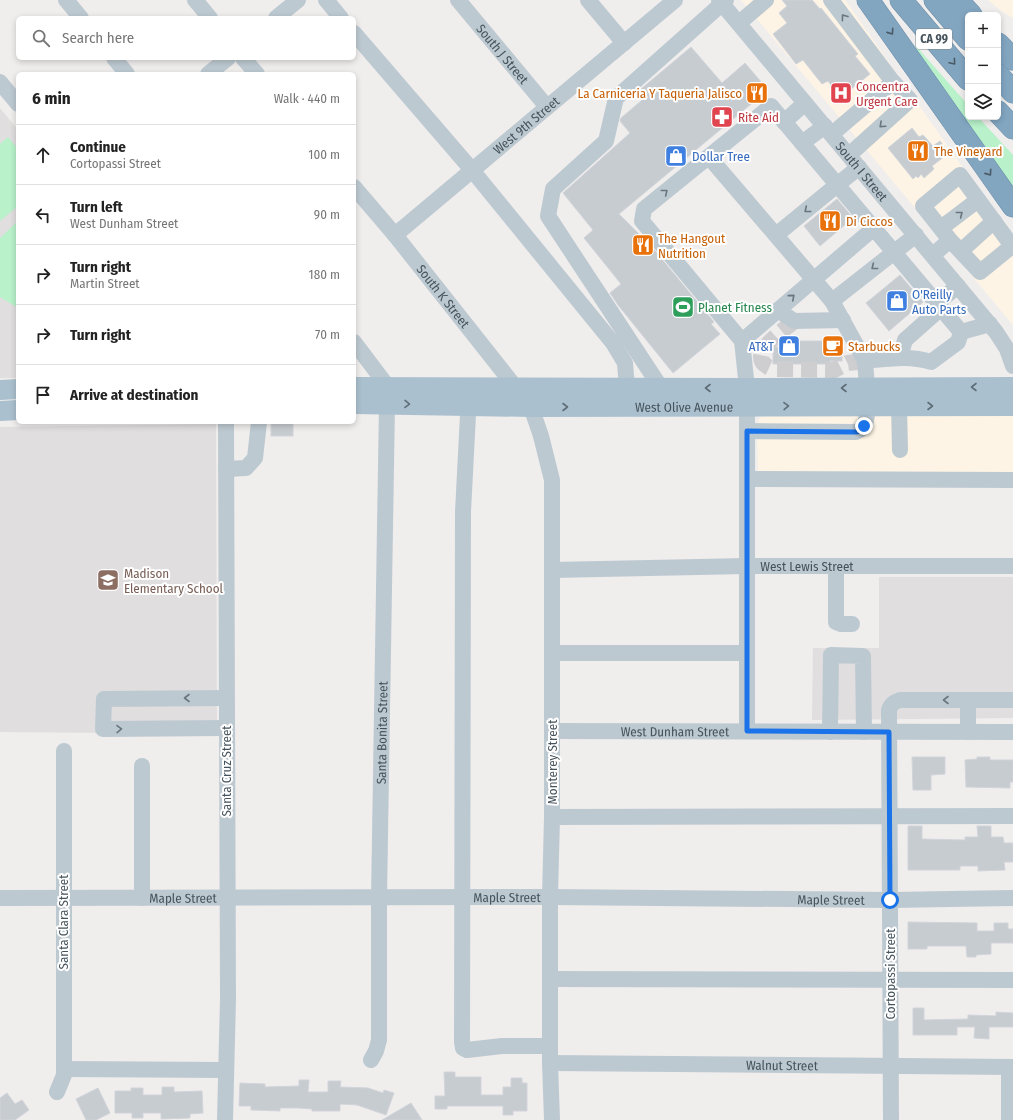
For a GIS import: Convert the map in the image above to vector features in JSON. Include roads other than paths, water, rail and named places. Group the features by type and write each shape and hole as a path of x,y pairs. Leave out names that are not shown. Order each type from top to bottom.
{"highway":[{"path":"868,0 1013,206"},
{"name":"CA 99","path":"901,0 965,75"},
{"name":"CA 99","path":"935,0 965,35"},
{"path":"957,0 968,12"},
{"path":"1001,47 1013,59"},
{"path":"1001,78 1013,92"},
{"path":"1001,115 1013,128"}],"main road":[{"name":"West Olive Avenue","path":"469,396 515,387 661,388 747,398"},
{"name":"West Olive Avenue","path":"356,404 387,396 469,396 531,407 747,398 867,396 1013,387"},
{"name":"West Olive Avenue","path":"356,388 387,396"},
{"path":"0,390 16,389"},
{"name":"West Olive Avenue","path":"867,396 899,406 1013,406"},
{"path":"0,411 16,410"}],"street":[{"path":"66,0 79,16"},
{"path":"195,0 208,16"},
{"path":"278,16 298,0"},
{"path":"326,0 340,16"},
{"name":"South J Street","path":"458,0 547,107"},
{"path":"588,0 624,43"},
{"name":"West 9th Street","path":"395,235 676,0"},
{"path":"738,23 766,0"},
{"path":"831,0 893,82 910,100 849,154"},
{"path":"661,388 548,216 553,189 606,141 616,98 722,1"},
{"name":"South I Street","path":"722,1 738,23 990,324 1007,349 1013,366"},
{"path":"356,35 472,170 613,343 625,363 627,388"},
{"path":"116,60 125,72"},
{"path":"210,72 226,60"},
{"path":"246,60 255,72"},
{"path":"0,82 16,102"},
{"path":"802,143 828,130 879,94 893,82"},
{"path":"784,122 805,102"},
{"path":"747,731 747,398 742,341 642,221 644,209 770,106 961,332"},
{"path":"708,157 832,301 866,361 866,421 860,431 747,431"},
{"path":"776,235 838,186 859,167"},
{"path":"960,175 978,200 1012,246 980,272 923,206 960,175"},
{"name":"South K Street","path":"356,190 395,235 531,407"},
{"path":"951,240 978,200"},
{"path":"933,255 951,240 994,221"},
{"path":"742,341 874,228"},
{"path":"832,301 916,235"},
{"path":"900,357 905,340 958,286"},
{"path":"778,310 794,321 843,320"},
{"path":"961,332 990,324"},
{"path":"866,361 900,357 919,358 931,362 958,342 961,332"},
{"path":"356,345 387,396"},
{"name":"Santa Bonita Street","path":"371,1060 376,1051 379,1040 379,898 387,396"},
{"path":"469,396 463,512 461,897 462,1042 463,1048 467,1050 502,1046 550,1046"},
{"path":"899,406 900,450"},
{"name":"Monterey Street","path":"531,407 541,436 552,480 552,817 550,897 550,1062 552,1120"},
{"name":"Santa Cruz Street","path":"225,1120 228,999 226,424"},
{"path":"226,469 246,468 255,458 259,424"},
{"path":"747,479 1013,480"},
{"name":"West Lewis Street","path":"552,570 746,566 1013,566"},
{"path":"836,566 836,622 841,624 852,624"},
{"path":"552,653 747,653"},
{"path":"830,732 831,655 863,656 864,732"},
{"path":"226,698 104,699 103,729 226,728"},
{"name":"Cortopassi Street","path":"891,1120 889,710 890,706 894,702 900,700 968,700"},
{"path":"968,732 968,700 1013,700"},
{"name":"West Dunham Street","path":"552,732 1013,732"},
{"name":"Santa Clara Street","path":"57,1092 64,1075 64,751"},
{"path":"142,766 142,898"},
{"path":"552,817 890,815 1013,816"},
{"name":"Maple Street","path":"0,898 227,899 550,897 890,900 1013,898"},
{"path":"550,979 1013,980"},
{"name":"Walnut Street","path":"550,1062 1011,1067"},
{"path":"1009,1120 1011,1067"},
{"path":"64,1069 226,1070"}],"tunnel":[{"path":"794,321 774,338 762,352 761,358 764,364 773,369 834,370 848,363 865,361"}],"place":[{"name":"La Carniceria Y Taqueria Jalisco","path":"757,93"},
{"name":"Concentra Urgent Care","path":"841,93"},
{"name":"Rite Aid","path":"722,117"},
{"name":"The Vineyard","path":"918,151"},
{"name":"Dollar Tree","path":"676,156"},
{"name":"Di Ciccos","path":"830,221"},
{"name":"The Hangout Nutrition","path":"643,245"},
{"name":"O'Reilly Auto Parts","path":"897,301"},
{"name":"Planet Fitness","path":"683,307"},
{"name":"AT&T","path":"789,346"},
{"name":"Starbucks","path":"833,346"},
{"name":"Madison Elementary School","path":"108,580"}]}
